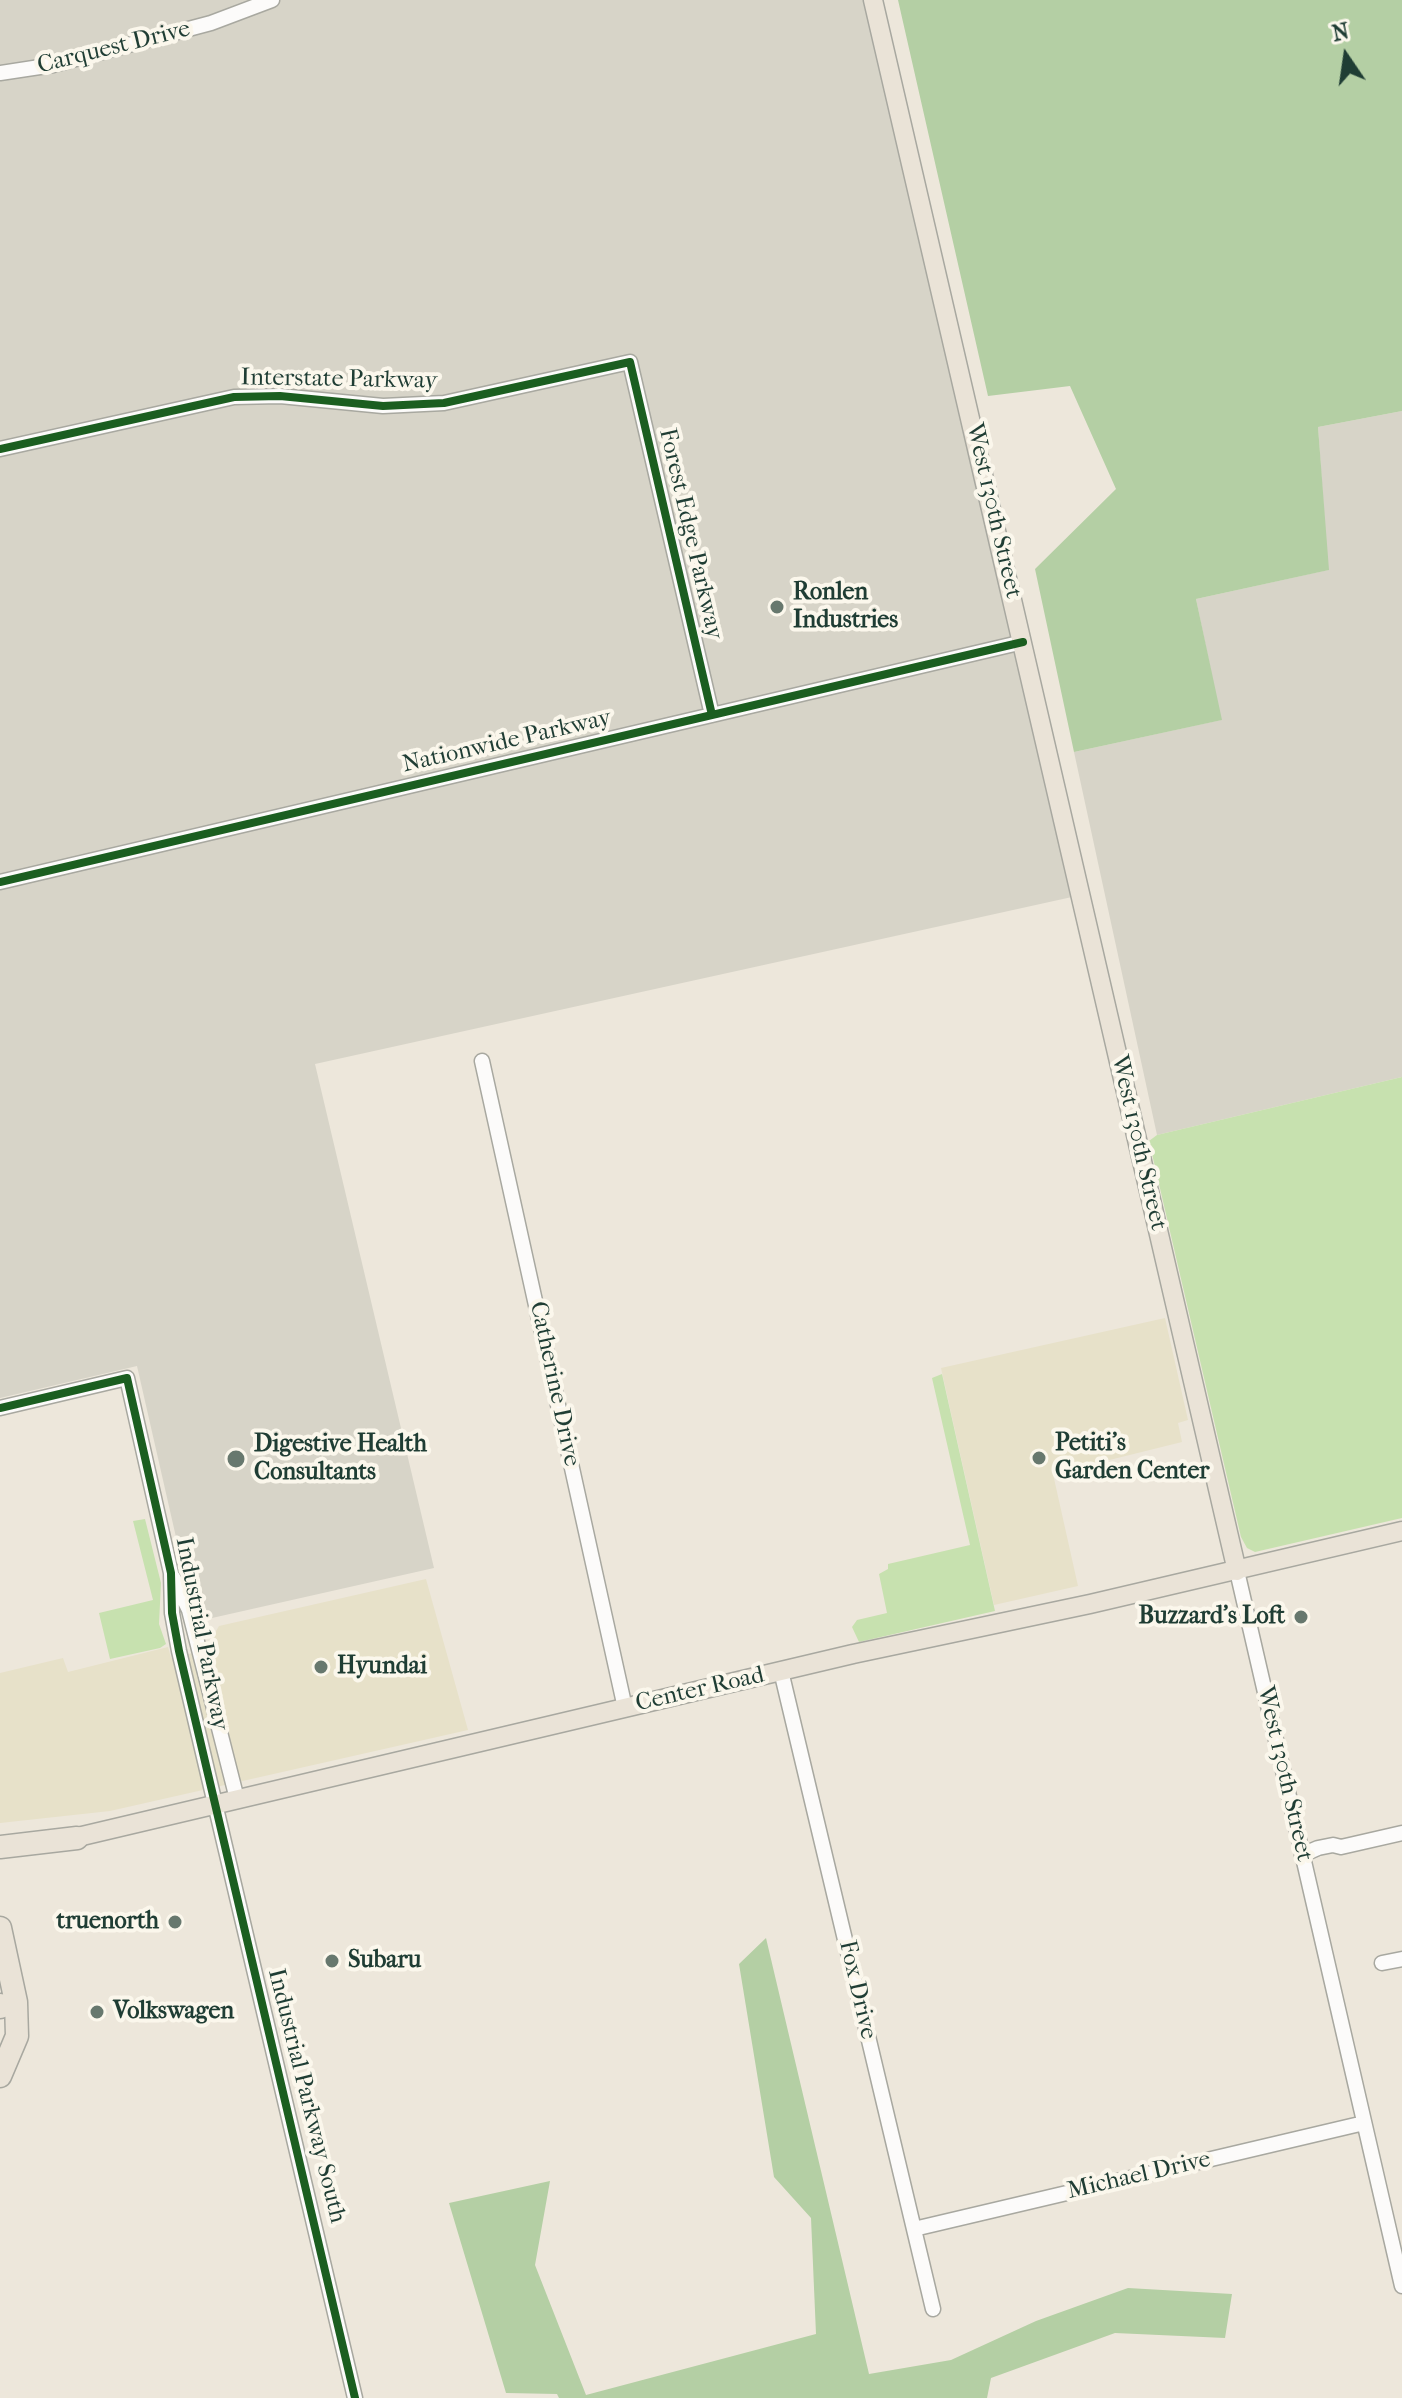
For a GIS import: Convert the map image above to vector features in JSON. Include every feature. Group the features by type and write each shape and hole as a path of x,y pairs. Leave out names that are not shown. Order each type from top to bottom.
{"highway":[{"path":"0,1847 77,1838"},
{"path":"0,1928 16,2002 17,2036 0,2076"}],"main road":[{"name":"West 130th Street","path":"873,0 1237,1571"},
{"name":"Center Road","path":"0,1855 781,1671 1237,1571 1402,1531"}],"street":[{"name":"Carquest Drive","path":"0,73 53,65 211,23 272,0"},
{"name":"Interstate Parkway","path":"0,449 223,398 257,396 383,406 429,405 461,401 630,362"},
{"name":"Forest Edge Parkway","path":"630,362 712,715"},
{"name":"Nationwide Parkway","path":"0,882 1023,642"},
{"name":"Catherine Drive","path":"482,1061 625,1708"},
{"name":"Industrial Parkway","path":"0,1408 127,1378 171,1573 172,1613 179,1651 215,1804"},
{"name":"West 130th Street","path":"1237,1571 1307,1854 1402,2286"},
{"path":"171,1573 189,1610 237,1799"},
{"name":"Fox Drive","path":"781,1671 933,2309"},
{"name":"Industrial Parkway South","path":"215,1804 355,2398"},
{"path":"1307,1854 1333,1845 1341,1847 1401,1837"},
{"path":"1382,1963 1402,1959"},
{"name":"Michael Drive","path":"914,2229 1364,2123"}],"shaded area":[{"path":"0,0 873,0 1081,895 315,1064 434,1568 212,1618 186,1581 137,1366 0,1398"},
{"path":"1402,411 1402,1077 1157,1135 1074,752 1221,720 1196,599 1328,570 1318,427"},
{"name":"Petiti's Garden Center","path":"1165,1318 1188,1420 1178,1423 1182,1442 1053,1474 1078,1586 994,1605 941,1368"},
{"path":"426,1579 468,1730 110,1811 0,1823 0,1673 63,1658 68,1672 168,1647 171,1658 215,1648 213,1636 219,1626"}],"green space":[{"path":"898,0 1402,0 1402,411 1318,427 1329,570 1196,599 1222,720 1074,752 1035,569 1116,489 1070,386 988,396"},
{"path":"1402,1077 1402,1518 1255,1552 1247,1548 1241,1537 1149,1141 1157,1135"},
{"path":"942,1374 995,1611 859,1642 852,1627 857,1620 887,1613 879,1574 888,1569 888,1564 970,1545 932,1378"},
{"path":"145,1519 161,1583 159,1624 166,1644 110,1659 99,1613 153,1600 133,1521"},
{"path":"766,1938 869,2374 951,2360 1036,2321 1128,2288 1232,2294 1225,2338 1115,2333 991,2378 987,2398 559,2398 557,2394 506,2393 449,2203 550,2181 535,2265 586,2395 816,2334 811,2218 774,2177 739,1964"}],"cycle path":[{"path":"0,449 234,397 280,396 383,406 444,403 630,362 712,715"},
{"path":"0,882 1023,642"},
{"path":"0,1408 127,1378 171,1573 172,1613 179,1651 355,2398"}],"place":[{"name":"Ronlen Industries","path":"777,607"},
{"name":"Petiti's Garden Center","path":"1039,1458"},
{"name":"Digestive Health Consultants","path":"236,1459"},
{"name":"Buzzard's Loft","path":"1301,1617"},
{"name":"Hyundai","path":"321,1667"},
{"name":"truenorth","path":"175,1922"},
{"name":"Subaru","path":"332,1961"},
{"name":"Volkswagen","path":"97,2012"}]}
